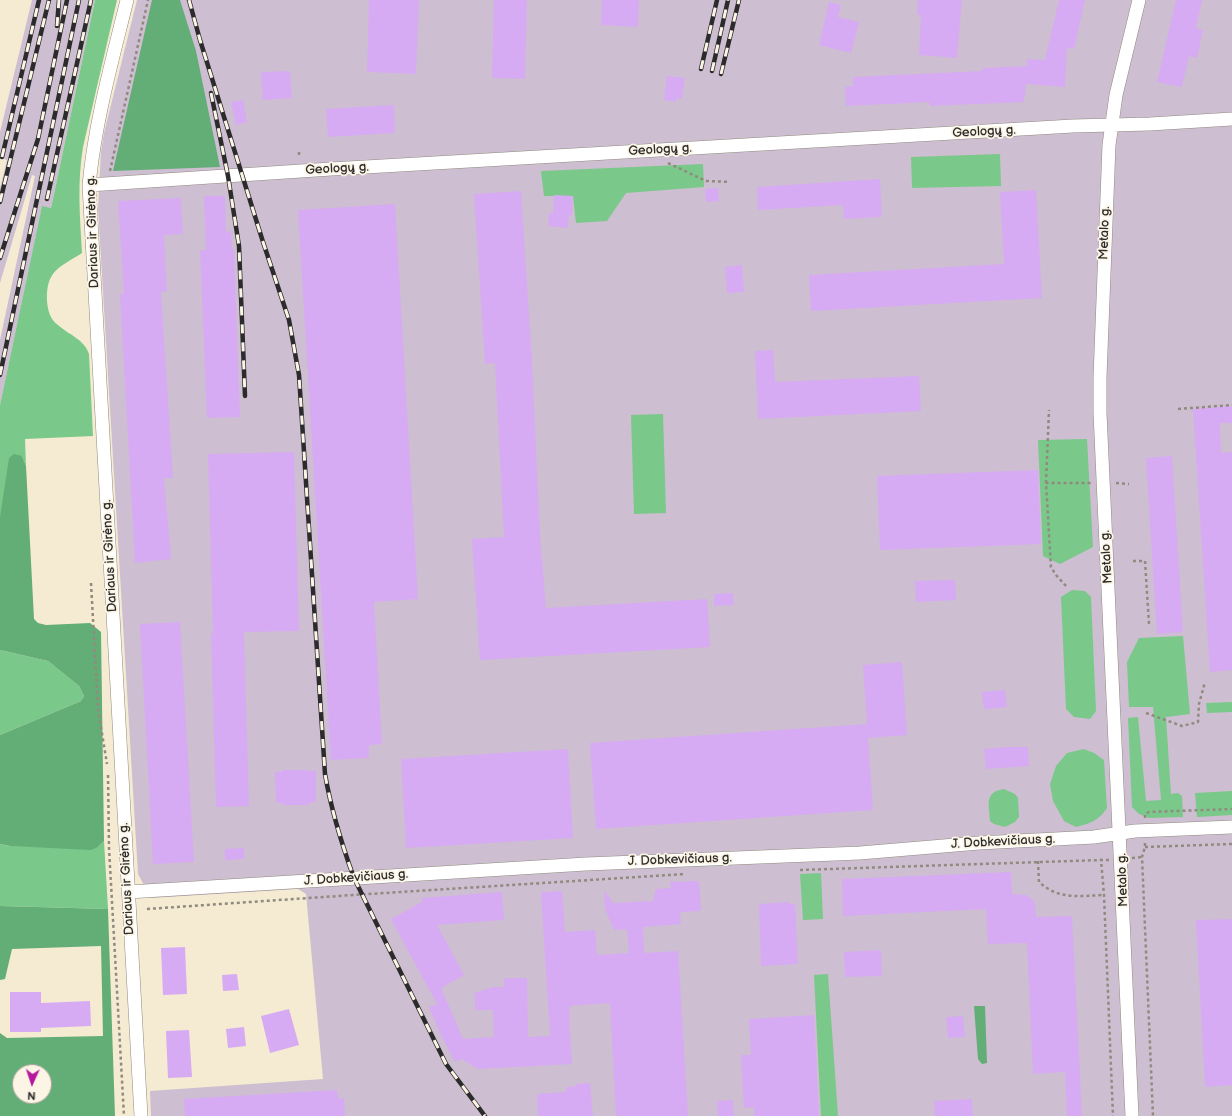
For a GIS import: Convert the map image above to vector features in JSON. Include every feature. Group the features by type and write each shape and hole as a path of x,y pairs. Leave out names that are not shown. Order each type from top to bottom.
{"street":[{"name":"Dariaus ir Girėno g.","path":"128,0 97,121 89,185 140,1116"},
{"name":"Metalo g.","path":"1132,1116 1122,859 1114,732 1103,483 1100,378 1109,145 1116,95 1138,0"},
{"name":"Geologų g.","path":"89,185 368,167 1232,119"},
{"name":"J. Dobkevičiaus g.","path":"128,892 578,864 860,853 918,847 1094,837 1144,831 1232,827"}],"path":[{"path":"110,183 109,168 148,0"},
{"path":"299,155 300,149"},
{"path":"668,164 706,181 730,182"},
{"path":"1178,409 1232,405"},
{"path":"1049,410 1046,483 1051,567 1066,586"},
{"path":"1046,483 1129,484"},
{"path":"1133,561 1145,561 1149,624"},
{"path":"91,584 98,709 108,765"},
{"path":"1146,713 1182,726 1198,722 1199,704 1205,682"},
{"path":"108,773 109,848 124,1116"},
{"path":"1153,1116 1142,857 1145,847 1145,814 1149,812 1232,809"},
{"path":"1145,847 1232,844"},
{"path":"794,870 1102,860 1142,857"},
{"path":"1102,860 1113,1116"},
{"path":"1038,861 1039,882 1046,889 1059,895 1104,895"},
{"path":"147,909 686,874"}],"shaded area":[{"path":"32,0 95,0 51,208 42,207 0,405 0,340 35,176 32,175 0,283 0,188 7,160 0,158 0,132"},
{"path":"137,0 1232,0 1232,1116 151,1116 150,1091 323,1079 306,894 298,889 151,898 138,874 98,209 101,151 104,133"}],"green space":[{"path":"95,0 117,0 81,160 80,213 82,253 56,271 52,276 47,291 49,311 55,323 80,341 87,349 89,354 93,436 25,439 26,466 22,456 0,517 0,405 42,206 51,208"},
{"path":"152,0 180,0 196,51 220,167 113,171"},
{"path":"1000,154 1001,186 912,188 911,157"},
{"path":"703,164 704,187 626,193 607,221 576,223 573,196 544,196 541,171"},
{"path":"663,414 666,513 634,514 631,415"},
{"path":"1087,439 1093,547 1060,564 1043,556 1038,440"},
{"path":"14,454 22,456 26,466 34,619 38,623 46,625 90,623 101,632 104,841 98,847 91,850 10,846 0,844 0,735 81,701 84,696 79,686 48,661 0,650 0,517 9,458"},
{"path":"1072,590 1085,591 1091,597 1096,711 1090,719 1074,717 1066,709 1061,597"},
{"path":"1183,636 1190,714 1166,717 1171,794 1178,793 1182,796 1183,817 1149,818 1139,814 1132,807 1128,718 1138,717 1146,801 1161,800 1153,707 1129,707 1127,662 1139,638"},
{"path":"0,650 48,661 79,686 84,696 81,701 0,735"},
{"path":"1232,702 1232,712 1207,713 1206,703"},
{"path":"1084,749 1094,753 1104,760 1107,808 1094,821 1076,827 1064,821 1053,801 1050,784 1056,766 1067,753"},
{"path":"1004,789 1015,794 1018,798 1019,817 1015,822 1005,827 994,824 990,821 989,804 989,800 993,793"},
{"path":"1232,791 1232,815 1197,817 1195,793"},
{"path":"104,841 108,909 0,906 0,844 10,846 98,847"},
{"path":"821,873 823,919 803,920 800,874"},
{"path":"0,906 108,909 115,1116 0,1116 0,1033 7,1038 103,1036 101,946 12,949 5,979 0,980"},
{"path":"828,974 838,1116 821,1116 814,975"},
{"path":"974,1006 985,1006 987,1063 982,1064 978,1059"}],"building":[{"path":"369,0 419,0 416,74 367,72"},
{"path":"494,0 527,0 525,79 492,78"},
{"path":"602,0 639,0 638,27 601,25"},
{"path":"918,0 962,0 957,58 919,55 921,15 917,15"},
{"path":"1059,0 1085,0 1074,49 1067,48 1065,87 1026,84 1024,102 930,106 929,102 846,106 845,87 853,86 853,77 983,71 983,68 1027,66 1027,59 1045,60"},
{"path":"1176,0 1202,0 1196,28 1203,30 1197,58 1189,56 1182,87 1157,82"},
{"path":"829,2 841,5 838,17 859,22 851,53 819,45"},
{"path":"290,71 292,98 263,100 261,72"},
{"path":"667,76 685,78 682,99 676,98 676,102 664,100"},
{"path":"243,100 247,122 236,125 231,102"},
{"path":"394,105 395,133 328,137 326,109"},
{"path":"880,179 882,217 844,219 843,205 758,210 757,187"},
{"path":"718,188 719,201 706,202 705,189"},
{"path":"1036,190 1042,298 811,311 809,275 1004,264 1000,192"},
{"path":"521,191 532,361 540,536 546,608 707,599 710,647 480,660 472,539 504,537 495,363 485,364 474,194"},
{"path":"554,195 573,196 572,215 569,215 568,228 548,226 549,213 553,213"},
{"path":"204,196 225,196 226,232 231,231 232,249 234,249 240,417 207,418 200,250 206,250"},
{"path":"181,198 183,234 164,235 167,291 161,292 173,478 164,478 171,559 135,563 120,294 124,294 118,201"},
{"path":"395,204 418,599 374,602 382,744 369,745 369,758 331,760 298,210"},
{"path":"742,265 744,292 727,293 725,267"},
{"path":"773,350 775,382 919,376 921,411 758,419 755,351"},
{"path":"1232,406 1232,423 1220,423 1221,453 1232,452 1232,670 1210,672 1193,409"},
{"path":"294,452 299,631 244,632 249,806 216,807 208,454"},
{"path":"1172,456 1183,632 1157,634 1146,458"},
{"path":"1038,470 1041,544 880,550 877,476"},
{"path":"955,580 956,600 916,602 915,581"},
{"path":"733,593 734,605 714,606 714,594"},
{"path":"180,622 194,862 153,864 140,624"},
{"path":"902,662 907,735 868,738 873,810 596,829 590,743 867,724 863,665"},
{"path":"1005,690 1007,707 984,709 982,692"},
{"path":"1028,747 1029,766 986,769 984,749"},
{"path":"568,749 573,838 406,848 401,759"},
{"path":"282,770 316,771 316,802 309,803 309,805 283,805 283,803 276,803 275,772 282,772"},
{"path":"244,848 244,859 225,860 225,849"},
{"path":"1011,872 1012,894 1026,895 1033,900 1035,904 1036,917 1072,916 1082,1116 1067,1116 1065,1072 1033,1074 1027,943 988,944 986,909 843,916 842,879"},
{"path":"699,881 701,911 680,912 681,924 643,927 644,953 678,951 688,1116 616,1116 610,1003 569,1006 572,1064 478,1069 462,1059 455,1062 429,1007 437,1004 391,919 422,902 422,898 502,892 504,920 437,925 464,975 441,988 463,1039 494,1037 493,1010 475,1010 475,993 493,987 504,987 504,978 527,978 528,1037 550,1036 541,892 562,891 565,932 595,930 597,955 629,953 627,929 614,930 605,909 604,890 613,903 653,901 656,889 671,888 670,882"},
{"path":"789,902 790,904 795,904 798,964 761,966 759,904"},
{"path":"1232,919 1232,1085 1205,1087 1196,920"},
{"path":"185,947 187,994 163,995 161,948"},
{"path":"881,950 882,976 845,977 844,952"},
{"path":"237,974 239,990 223,991 222,975"},
{"path":"10,992 41,992 41,1003 90,1001 91,1026 41,1028 41,1032 10,1032"},
{"path":"289,1009 299,1045 270,1053 261,1016"},
{"path":"814,1015 819,1116 754,1116 754,1107 744,1108 741,1055 751,1055 749,1019"},
{"path":"963,1016 965,1037 948,1038 946,1017"},
{"path":"244,1027 246,1046 228,1048 226,1029"},
{"path":"189,1030 192,1077 168,1078 166,1031"},
{"path":"590,1083 593,1116 538,1116 537,1094 566,1092 566,1087 576,1086 576,1084"},
{"path":"337,1090 338,1099 344,1098 345,1116 185,1116 184,1099"},
{"path":"972,1099 973,1116 935,1116 934,1101"},
{"path":"733,1100 734,1116 718,1116 717,1101"}],"railway":[{"path":"2,157 39,0"},
{"path":"0,202 49,0"},
{"path":"57,26 59,0"},
{"path":"0,258 38,139 67,0"},
{"path":"0,375 79,0"},
{"path":"47,199 91,0"},
{"path":"189,0 263,242 289,320 299,375 325,774 334,814 354,878 446,1064 485,1116"},
{"path":"701,69 717,0"},
{"path":"712,71 728,0"},
{"path":"721,74 739,0"},
{"path":"211,93 228,176 239,246 245,396"}]}
